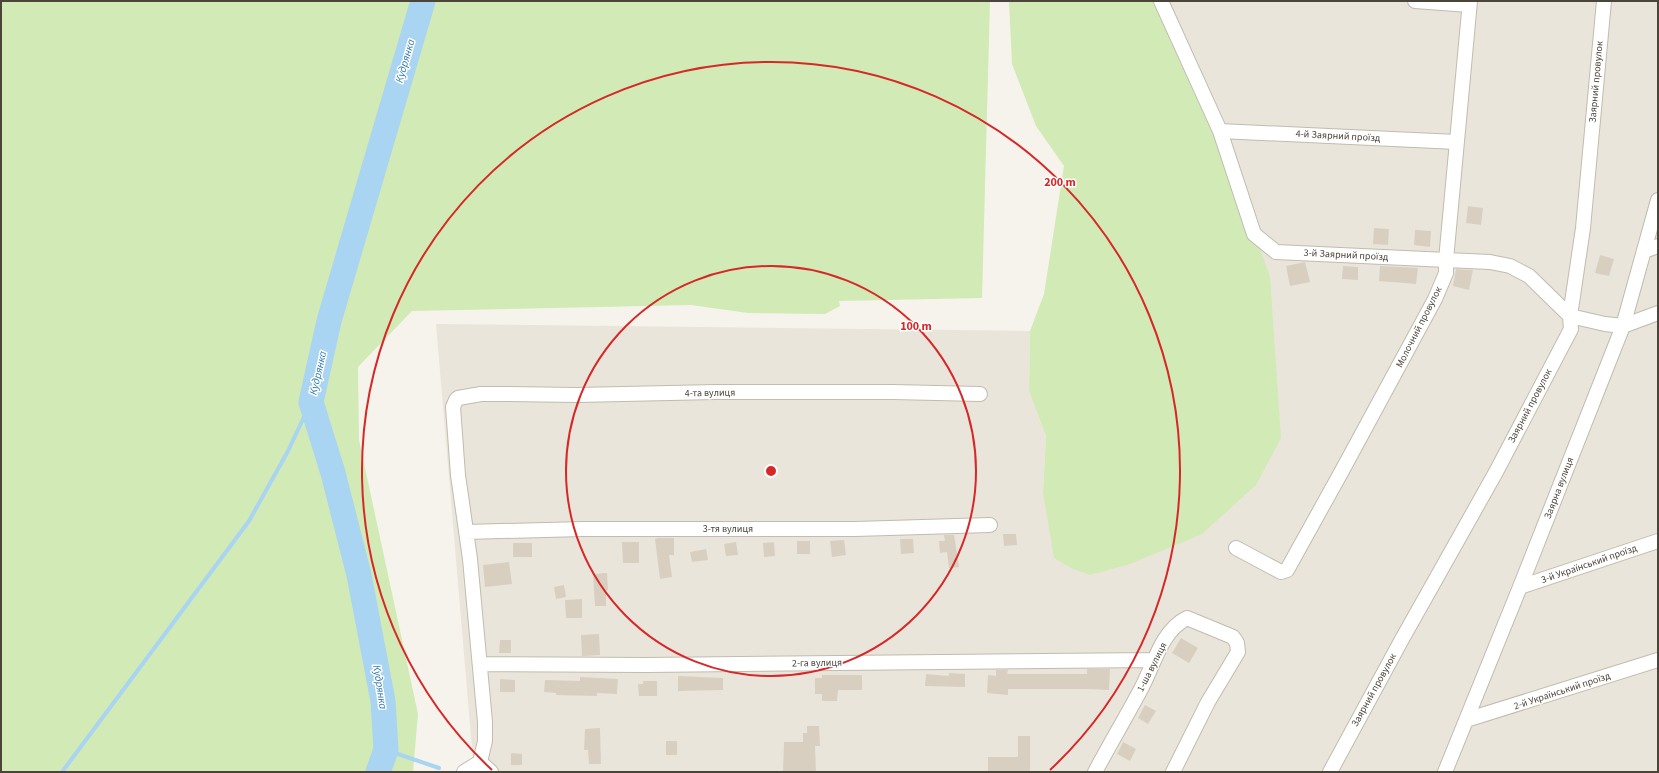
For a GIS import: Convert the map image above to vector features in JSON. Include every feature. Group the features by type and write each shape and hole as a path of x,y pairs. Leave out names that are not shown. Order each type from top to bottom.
{"street":[{"path":"1161,1 1220,131"},
{"path":"1415,1 1470,3"},
{"name":"Заярний провулок","path":"1330,772 1401,641 1496,472 1571,329 1570,316 1583,228 1604,1"},
{"name":"Молочний провулок","path":"1236,548 1281,572 1287,570 1435,299 1446,273 1470,3"},
{"name":"4-й Заярний проїзд","path":"1220,131 1457,142"},
{"name":"3-й Заярний проїзд","path":"1220,131 1254,234 1276,252 1490,262 1510,266 1530,276 1570,316"},
{"name":"Заярна вулиця","path":"1445,772 1623,326 1658,200"},
{"path":"1644,251 1658,246"},
{"path":"1570,316 1605,324 1623,326 1658,313"},
{"name":"4-та вулиця","path":"466,532 459,481 454,414 454,403 458,398 481,394 578,395 828,392 980,394"},
{"name":"3-тя вулиця","path":"466,532 583,529 855,530 990,524"},
{"path":"464,772 480,762 486,736 466,532"},
{"name":"3-й Український проїзд","path":"1520,587 1658,541"},
{"name":"1-ша вулиця","path":"1095,772 1147,677 1154,660 1172,630 1187,618 1228,635 1235,640 1239,647 1236,656 1208,702 1173,772"},
{"name":"2-га вулиця","path":"480,664 654,665 1154,660"},
{"name":"2-й Український проїзд","path":"1466,720 1658,660"},
{"path":"480,762 491,772"}],"shaded area":[{"path":"1160,1 1658,1 1658,772 474,772 436,324 1030,331 1029,391 1046,436 1043,493"}],"green space":[{"path":"1,1 990,1 982,298 839,301 840,306 825,314 748,313 691,305 412,311 358,367 359,440 418,714 413,772 1,772"},
{"path":"1009,1 1160,1 1213,117 1270,277 1281,438 1256,485 1202,534 1130,564 1090,575 1071,568 1054,558 1043,493 1046,436 1029,391 1030,331 1044,294 1064,166 1036,126 1012,64"}],"building":[{"path":"1468,206 1483,208 1481,225 1466,223"},
{"path":"1374,228 1389,229 1388,245 1373,244"},
{"path":"1415,230 1431,231 1430,247 1414,245"},
{"path":"1600,255 1614,259 1609,276 1595,273"},
{"path":"1305,262 1310,282 1290,286 1286,266"},
{"path":"1343,266 1358,267 1358,280 1342,279"},
{"path":"1380,266 1418,268 1416,284 1379,281"},
{"path":"1456,269 1473,270 1469,290 1453,286"},
{"path":"1003,534 1016,534 1017,545 1004,546"},
{"path":"944,535 954,535 959,567 949,568 947,552 940,553 939,541 945,541"},
{"path":"674,538 674,555 669,555 672,577 660,579 655,539"},
{"path":"900,539 913,539 914,553 901,554"},
{"path":"844,540 846,555 832,557 830,541"},
{"path":"797,541 810,541 810,554 797,554"},
{"path":"622,542 639,542 639,563 623,563"},
{"path":"736,542 738,555 726,556 724,544"},
{"path":"774,542 775,556 764,557 763,543"},
{"path":"513,543 532,543 532,557 513,557"},
{"path":"706,549 708,560 692,562 690,552"},
{"path":"509,562 512,584 485,587 483,565"},
{"path":"607,573 608,590 606,591 606,606 595,606 593,574"},
{"path":"564,585 566,597 556,599 554,587"},
{"path":"582,599 582,618 566,618 565,600"},
{"path":"599,634 600,655 582,656 581,635"},
{"path":"1181,638 1198,648 1189,663 1172,653"},
{"path":"500,640 511,640 511,653 499,653"},
{"path":"1087,669 1110,669 1109,690 1008,689 1008,695 987,693 988,675 996,676 996,670 1008,670 1007,674 1087,674"},
{"path":"949,673 965,674 965,687 925,686 926,674 949,676"},
{"path":"822,675 862,675 862,690 838,690 837,701 822,701 822,694 815,694 815,678 822,678"},
{"path":"678,676 723,678 723,690 678,691"},
{"path":"580,677 618,679 617,694 597,693 597,696 556,695 556,693 544,692 545,680 580,681"},
{"path":"500,679 515,680 515,692 500,692"},
{"path":"643,681 657,681 657,696 639,696 638,684 643,684"},
{"path":"1145,705 1156,711 1148,724 1138,718"},
{"path":"807,726 819,726 820,746 815,746 816,772 783,772 784,742 803,742 803,733 807,733"},
{"path":"600,728 601,764 589,764 588,750 584,750 585,729"},
{"path":"1018,736 1030,736 1030,772 988,772 988,757 1018,757"},
{"path":"666,741 677,741 677,755 666,755"},
{"path":"1123,742 1136,749 1130,761 1117,754"},
{"path":"511,753 522,754 522,765 511,765"}],"waterway":[{"name":"Кудрянка","path":"378,772 386,750 383,701 359,575 333,473 311,402 329,321 423,1"},
{"path":"62,772 249,521 288,451 311,402"},
{"path":"386,750 439,768"}]}
